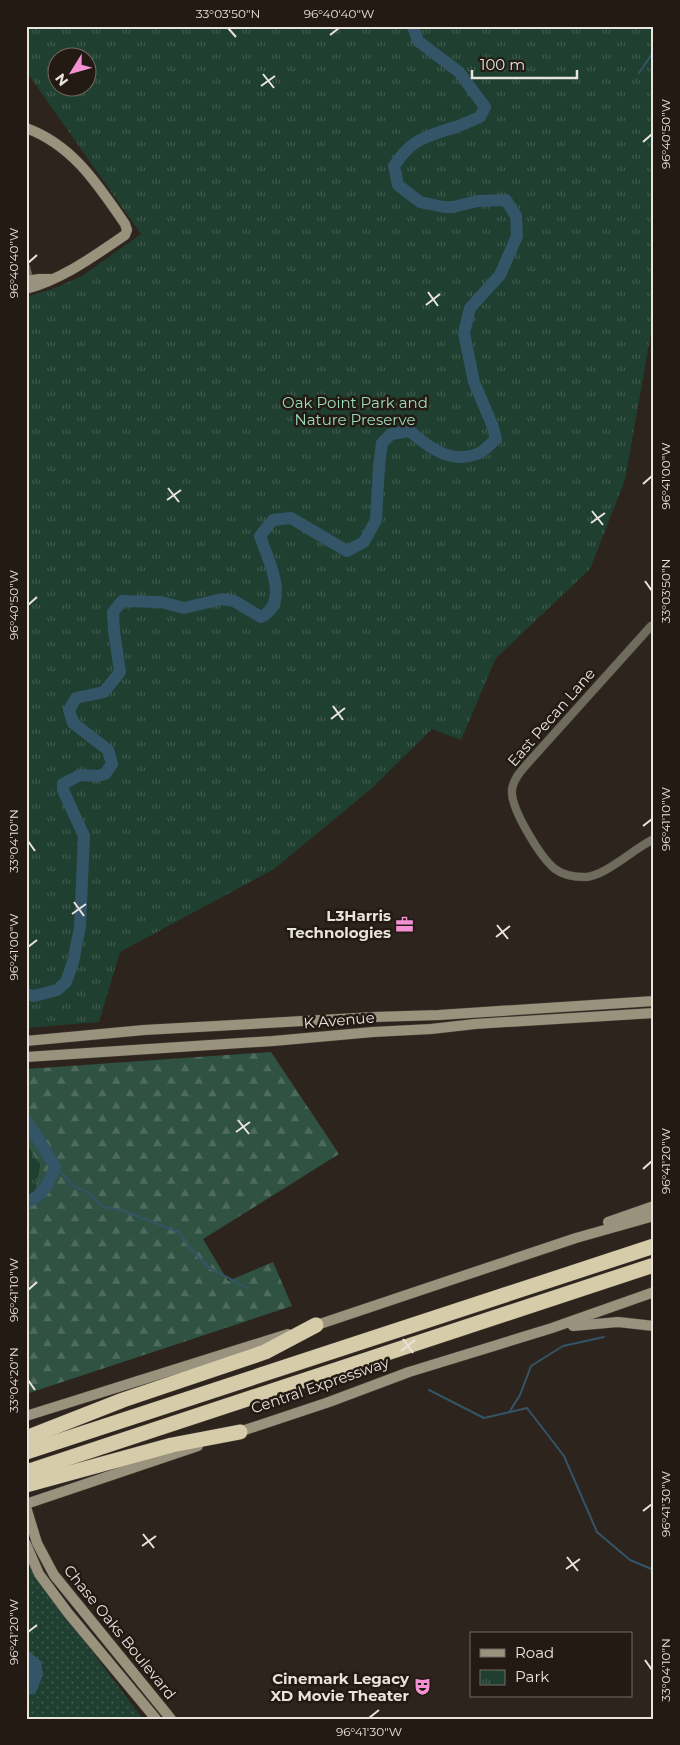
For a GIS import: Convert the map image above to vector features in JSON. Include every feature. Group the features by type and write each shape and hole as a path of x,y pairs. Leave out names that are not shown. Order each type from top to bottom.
{"highway":[{"name":"Central Expressway","path":"26,1452 654,1246"},
{"name":"Central Expressway","path":"26,1472 654,1265"},
{"path":"26,1438 123,1400 265,1352 316,1325"},
{"path":"26,1486 172,1445 240,1432"}],"main road":[{"path":"26,128 52,141 75,158 92,177 125,224 127,230 125,234 83,263 51,279 28,285"},
{"name":"K Avenue","path":"26,1041 144,1030 439,1015 654,1001"},
{"path":"473,1012 475,1024"},
{"name":"K Avenue","path":"26,1056 226,1044 475,1024 654,1013"},
{"path":"360,1018 362,1033"},
{"path":"225,1026 226,1044"},
{"path":"544,1249 654,1206"},
{"path":"26,1416 316,1325 600,1230 654,1216"},
{"name":"Central Expressway","path":"26,1505 409,1372 552,1328 654,1292"},
{"path":"552,1328 611,1322 654,1326"},
{"name":"Chase Oaks Boulevard","path":"26,1505 37,1543 54,1575 171,1719"},
{"name":"Chase Oaks Boulevard","path":"26,1544 39,1574 156,1719"},
{"path":"80,1627 90,1619"}],"street":[{"path":"26,267 28,285"},
{"name":"East Pecan Lane","path":"651,626 527,764 516,777 512,790 513,803 533,842 547,861 563,874 586,877 592,875 609,867 654,838"}],"green space":[{"name":"Oak Point Park and Nature Preserve","path":"26,26 654,26 654,316 625,480 590,569 496,658 461,740 432,729 371,789 274,869 120,952 99,1022 26,1028 26,297 55,288 82,276 141,234 26,71"},
{"path":"271,1052 339,1154 203,1239 228,1281 273,1262 292,1306 26,1394 26,1195 34,1195 40,1165 26,1144 26,1069"},
{"path":"26,1144 40,1164 34,1195 26,1195"},
{"path":"26,1555 35,1576 143,1719 26,1719"}],"water":[{"path":"26,1649 41,1661 43,1675 35,1694 26,1695"}],"waterway":[{"path":"26,994 34,996 57,990 66,982 73,962 80,927 84,836 63,790 63,784 80,775 97,776 105,774 112,764 108,750 73,723 69,710 76,698 104,692 120,672 113,612 122,601 161,602 184,608 222,599 234,601 261,617 270,610 275,601 275,580 260,536 273,520 291,518 347,551 364,542 376,520 382,443 391,434 410,431 441,453 458,457 467,457 480,453 496,439 493,427 474,382 464,333 470,308 500,275 517,236 516,216 506,200 478,201 453,207 444,207 420,202 398,185 394,166 407,150 428,136 480,117 485,107 459,72 418,41 413,26"},
{"path":"639,73 654,51"},
{"path":"26,1120 55,1166 51,1178 41,1193 26,1202"},
{"path":"55,1166 73,1186 87,1192 104,1207 121,1210 179,1232 188,1246 208,1267 247,1288"},
{"path":"510,1411 520,1395 531,1366 563,1346 604,1337"},
{"path":"429,1390 484,1418 527,1408 564,1456 597,1532 630,1560 654,1570"}],"place":[{"name":"L3Harris Technologies","path":"405,924"},
{"name":"Cinemark Legacy XD Movie Theater","path":"423,1687"}]}
